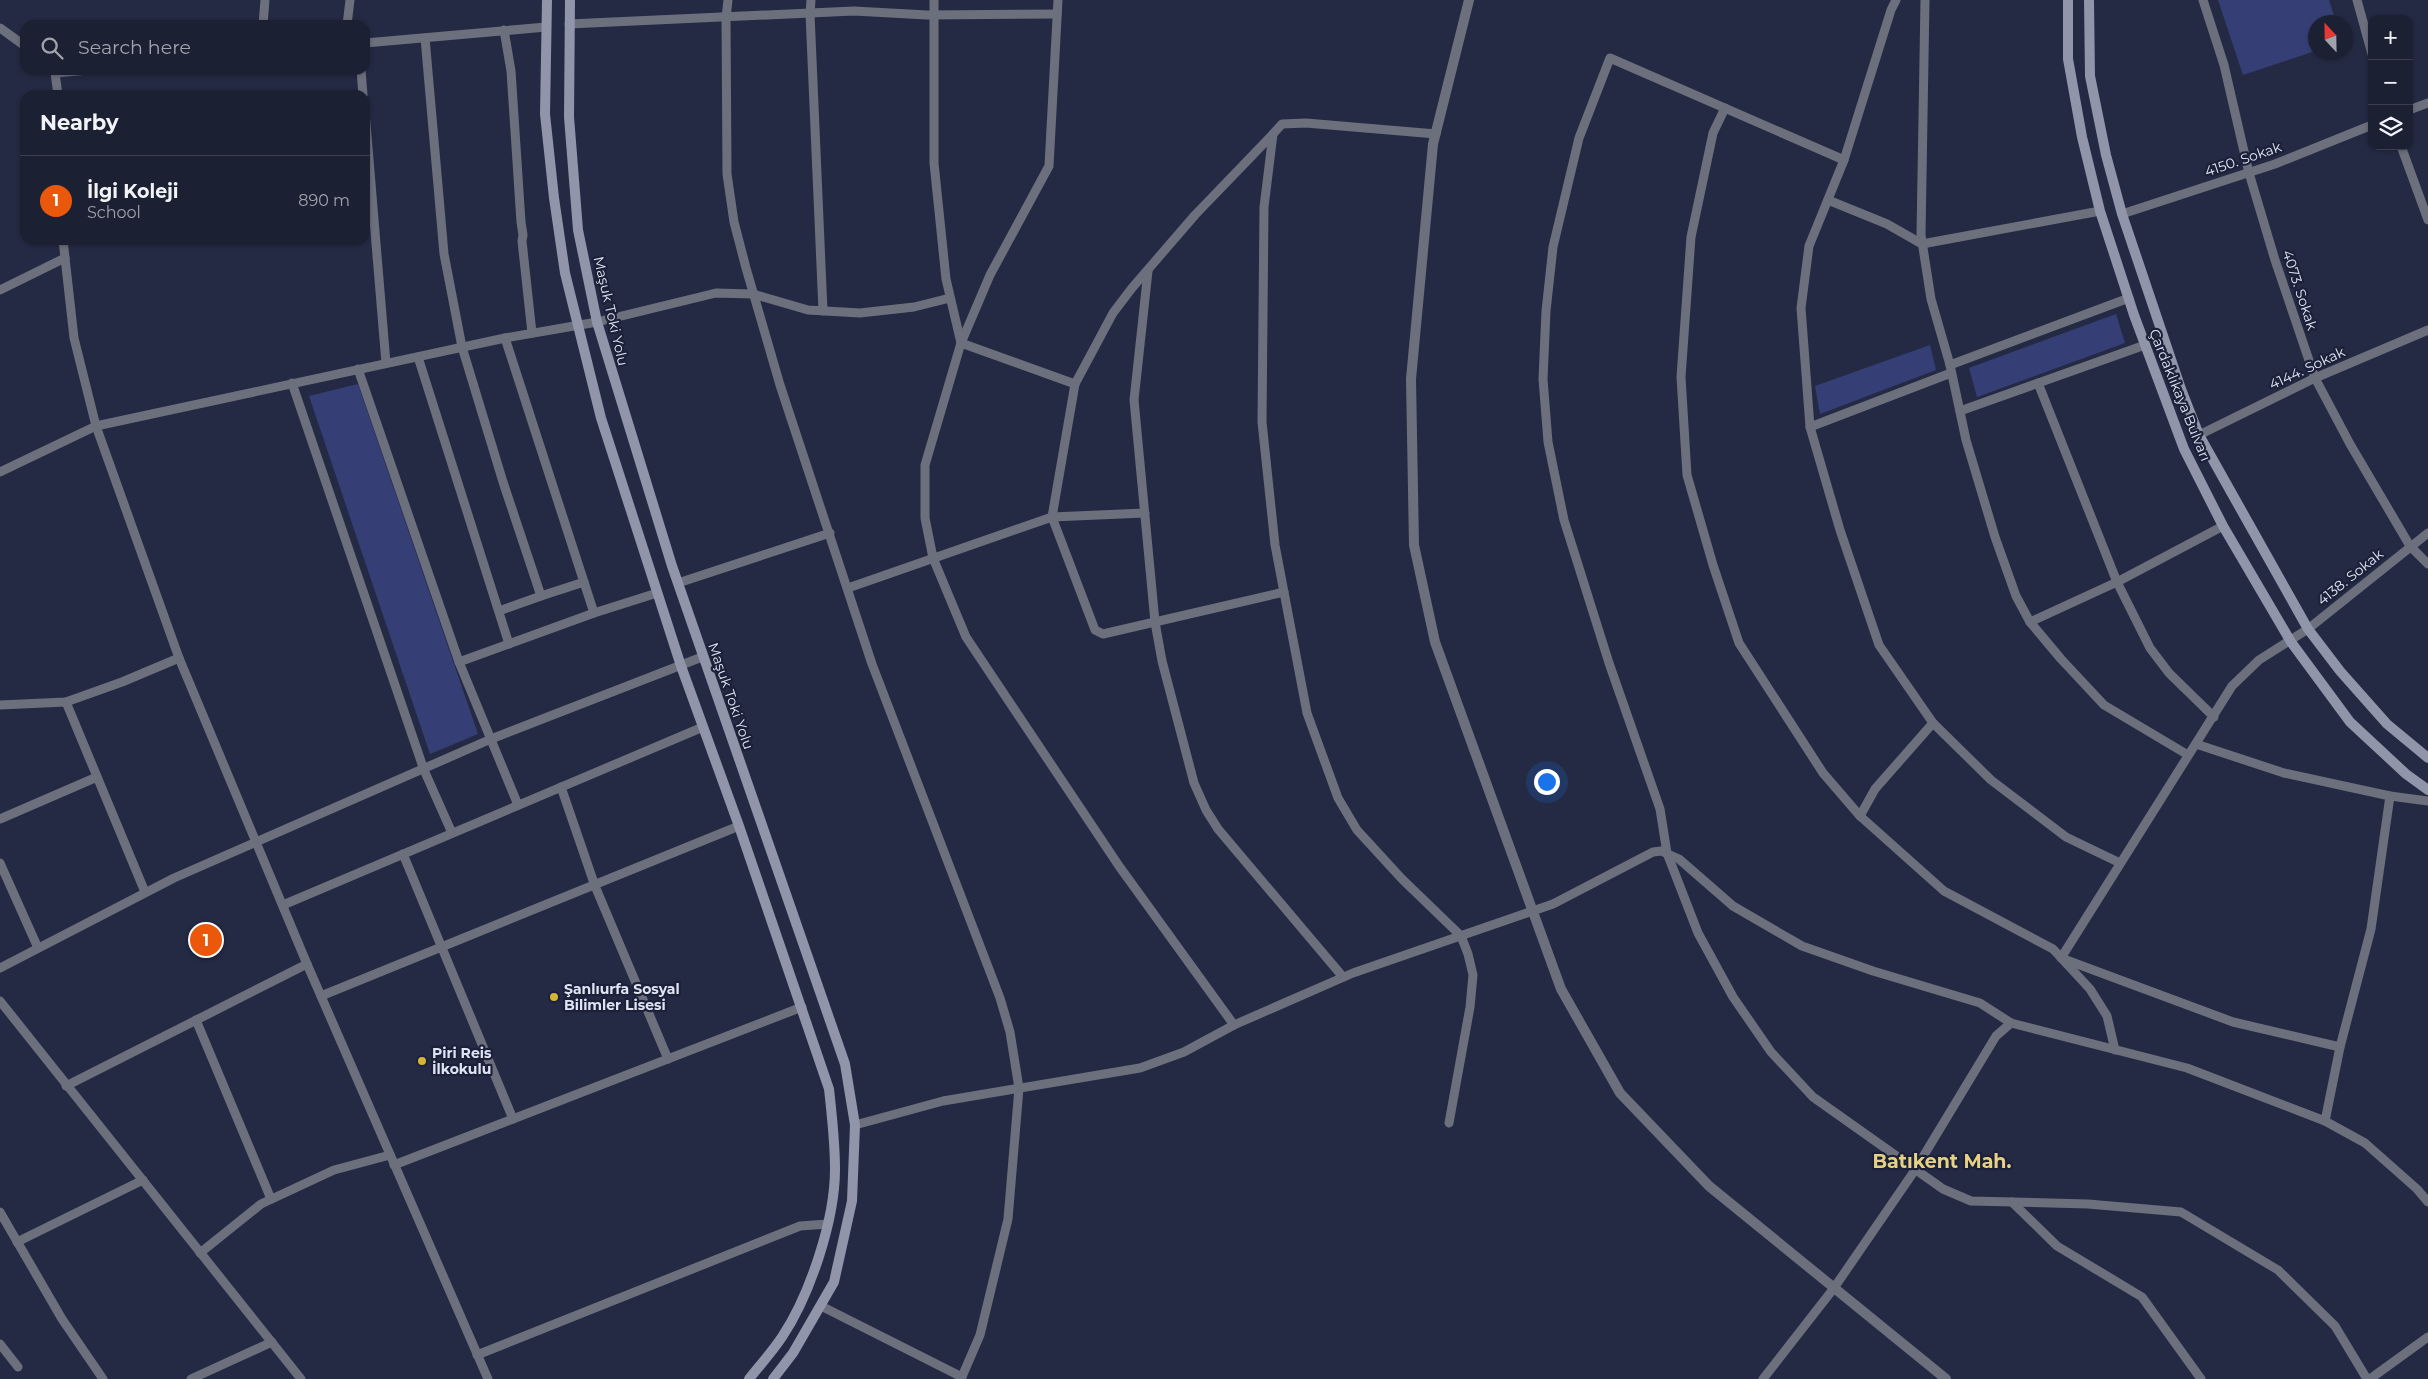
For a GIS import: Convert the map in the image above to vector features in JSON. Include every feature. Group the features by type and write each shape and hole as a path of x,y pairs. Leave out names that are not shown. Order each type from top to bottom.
{"main road":[{"path":"547,0 545,114 554,198 565,273 601,418 681,666 739,826 829,1090 833,1122 835,1171 828,1224 808,1287 782,1337 749,1379"},
{"name":"Maşuk Toki Yolu","path":"570,0 569,117 578,230 597,322 702,657 845,1064 855,1125 852,1201 834,1282 822,1306 793,1353 773,1379"},
{"name":"Çardaklıkaya Bulvarı","path":"2068,0 2068,59 2082,137 2100,211 2145,345 2184,450 2223,526 2290,642 2350,722 2406,774 2428,790"},
{"name":"Çardaklıkaya Bulvarı","path":"2090,0 2090,76 2106,155 2122,214 2181,388 2199,435 2308,629 2340,671 2387,724 2428,758"}],"street":[{"path":"263,20 265,0"},
{"path":"348,20 350,0"},
{"path":"728,0 726,18 727,174 734,222 780,385 872,664 1000,998 1010,1032 1019,1088 1008,1219 980,1334 962,1378 822,1306"},
{"path":"811,0 810,14 823,311"},
{"path":"934,0 934,163 950,298 961,343"},
{"path":"1058,0 1049,166 990,275 961,343 926,465 925,518 933,558 966,637 1113,857 1234,1025"},
{"path":"1469,0 1436,134 1410,379 1414,545 1435,642 1561,990 1620,1093 1709,1186 1946,1379"},
{"path":"1896,0 1891,10 1844,160 1809,246 1801,308 1810,427 1840,530 1879,645 1933,723 1991,780 2058,831 2120,864"},
{"path":"1925,0 1922,244 1931,299 1951,369 1966,440 1995,537 2016,596 2030,622 2104,705 2188,755"},
{"name":"4073. Sokak","path":"2204,0 2224,66 2249,172 2275,260 2315,378 2350,444 2410,546 2428,564"},
{"path":"2357,0 2368,40"},
{"path":"569,24 854,11 933,14 1057,14"},
{"path":"370,43 546,27"},
{"path":"0,28 20,42"},
{"path":"504,30 511,71 522,241 532,333"},
{"path":"425,38 444,254 462,347 502,482 541,596"},
{"path":"1844,160 1610,58 1579,138 1553,247 1546,312 1544,379 1548,442 1564,520 1609,663 1660,808 1667,853 1698,933 1733,997 1771,1052 1813,1097 1943,1188 1971,1200 2088,1204 2182,1212 2278,1270 2334,1326 2368,1379 2428,1337"},
{"path":"55,75 57,90"},
{"path":"361,75 363,90"},
{"path":"2413,109 2428,103"},
{"path":"1725,108 1713,133 1691,237 1681,377 1687,475 1713,565 1739,643 1823,773 1860,816 1944,892 2053,949 2090,989 2107,1016 2115,1050"},
{"path":"1284,592 1103,634 1095,630 1052,518 1075,384 1113,313 1195,215 1282,124 1306,123 1436,134"},
{"name":"4150. Sokak","path":"2122,214 2249,172 2368,127"},
{"path":"1273,134 1264,207 1262,422 1275,545 1307,713 1338,798 1357,830 1461,936 1468,954 1473,975 1470,1007 1449,1123"},
{"path":"2402,150 2428,220"},
{"path":"370,172 386,363"},
{"path":"1828,200 1887,224 1922,244 2100,211"},
{"path":"64,245 74,338 96,426 179,658 307,964 488,1379"},
{"path":"0,290 65,258"},
{"path":"1148,271 1134,400 1155,622 1162,662 1189,765 1206,810 1218,829 1343,977"},
{"path":"0,472 96,426 505,338 597,322 716,293 754,294 808,310 860,313 914,307 950,298"},
{"path":"1810,427 2129,298"},
{"name":"4144. Sokak","path":"2199,435 2315,378 2428,330"},
{"path":"505,338 594,613"},
{"path":"961,343 1075,384"},
{"path":"1960,411 2145,345"},
{"path":"418,357 509,644"},
{"path":"358,369 460,662 518,805"},
{"path":"292,383 424,770 452,833"},
{"path":"2038,383 2117,582 2150,648 2169,673 2214,717"},
{"path":"848,588 1052,518 1145,513"},
{"path":"2030,622 2117,582 2223,526"},
{"path":"678,583 830,533"},
{"name":"4138. Sokak","path":"2061,958 2232,686 2259,660 2308,629 2428,533"},
{"path":"499,611 584,582"},
{"path":"460,662 594,613 657,593"},
{"path":"0,968 145,892 256,842 491,739 702,657"},
{"path":"0,704 66,702 122,682 179,658"},
{"path":"66,702 145,892"},
{"path":"1860,816 1876,789 1933,723"},
{"path":"283,904 703,727"},
{"path":"2196,744 2284,773 2390,796 2428,801"},
{"path":"0,818 97,777"},
{"path":"561,787 595,886 668,1059"},
{"path":"2325,1122 2340,1047 2371,930 2390,796"},
{"path":"321,996 739,826"},
{"path":"855,1125 943,1101 1080,1080 1140,1068 1184,1052 1234,1025 1343,977 1554,904 1653,852 1667,853 1688,866 1733,906 1802,946 1873,971 1980,1003 2011,1023 2187,1068 2325,1122 2365,1143 2417,1189 2428,1202"},
{"path":"403,854 513,1119"},
{"path":"0,863 38,948"},
{"path":"2061,958 2233,1022 2340,1047"},
{"path":"66,1086 307,964"},
{"path":"0,1001 301,1379"},
{"path":"394,1165 802,1007"},
{"path":"196,1020 271,1199"},
{"path":"1763,1379 1834,1288 1915,1170 1996,1036 2011,1023"},
{"path":"200,1253 261,1204 334,1170 390,1155"},
{"path":"17,1242 143,1180"},
{"path":"2012,1202 2057,1246 2142,1297 2201,1379"},
{"path":"0,1212 62,1319 103,1379"},
{"path":"477,1355 800,1226 828,1224"},
{"path":"191,1379 272,1342"},
{"path":"0,1344 18,1367"}],"shaded area":[{"path":"2218,0 2329,0 2334,15 2308,15 2308,53 2243,75"},
{"path":"2116,314 2125,343 1977,397 1969,368"},
{"path":"1930,345 1936,370 1820,414 1815,386"},
{"path":"358,384 478,734 430,754 309,396"}],"place":[{"name":"İlgi Koleji","path":"206,940"},
{"name":"Şanlıurfa Sosyal Bilimler Lisesi","path":"554,997"},
{"name":"Piri Reis İlkokulu","path":"422,1061"}],"district":[{"name":"Batıkent Mah.","path":"1942,1161"}]}
